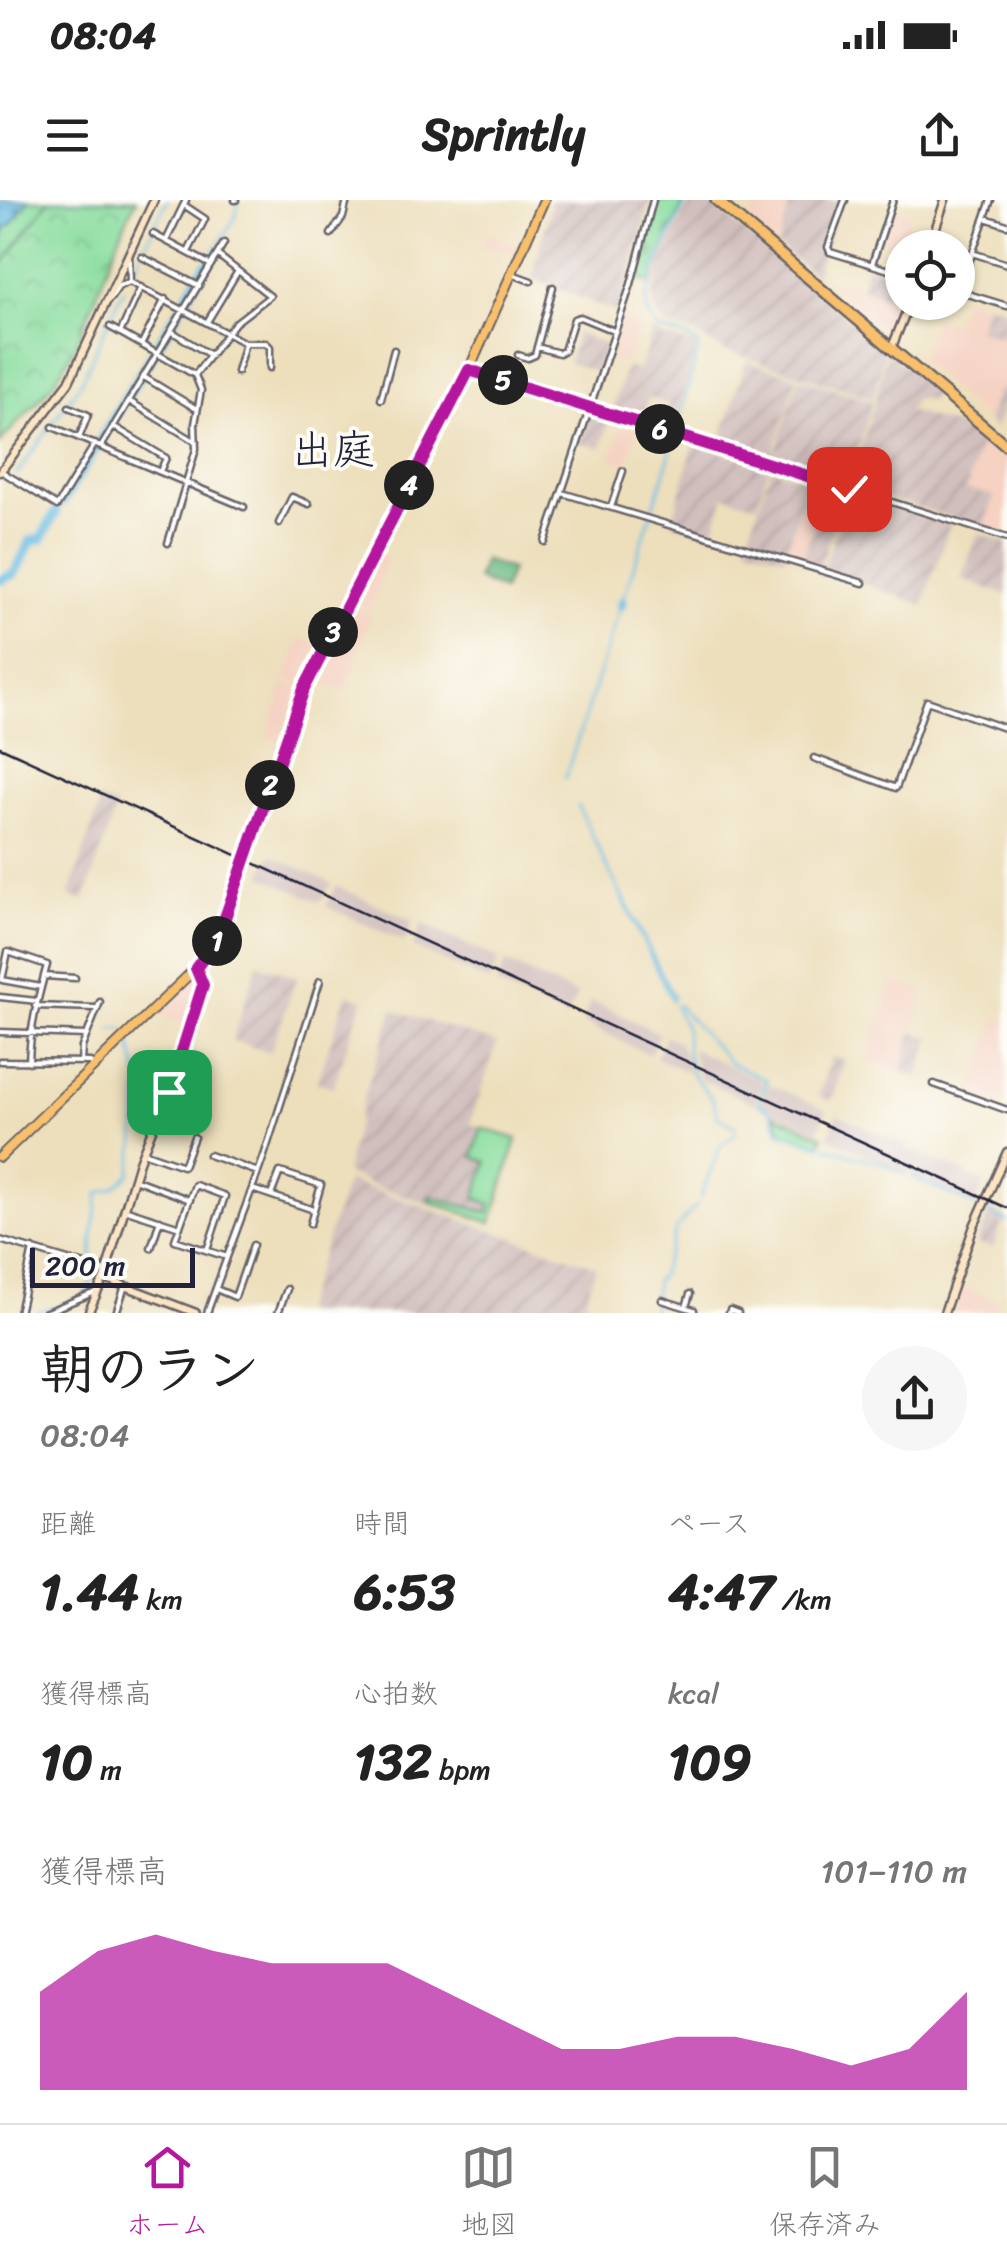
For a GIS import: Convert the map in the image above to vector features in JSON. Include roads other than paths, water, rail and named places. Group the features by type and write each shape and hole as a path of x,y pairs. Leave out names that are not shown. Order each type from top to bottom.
{"highway":[{"path":"716,200 1007,446"}],"main road":[{"path":"0,471 68,382 154,200"},
{"path":"0,1157 196,968 218,938 304,689 469,370 544,200"},
{"path":"934,230 945,200"},
{"path":"892,348 903,320"},
{"path":"88,1313 143,1152 175,1074 203,985 196,968"},
{"path":"944,1313 974,1226 1007,1152"},
{"path":"104,1274 196,1313"}],"street":[{"path":"331,234 343,217 347,200"},
{"path":"545,542 632,284 653,200"},
{"path":"845,200 828,247 830,252 885,268"},
{"path":"872,264 893,200"},
{"path":"975,246 991,200"},
{"path":"166,241 185,203 205,219 188,252"},
{"path":"985,218 1007,224"},
{"path":"154,234 211,265"},
{"path":"101,447 224,243"},
{"path":"128,252 130,282 245,343 266,343 270,348 270,368"},
{"path":"195,375 226,334 270,296 217,255"},
{"path":"975,255 1007,264"},
{"path":"142,258 199,286"},
{"path":"207,322 238,271"},
{"path":"512,274 531,281"},
{"path":"106,301 119,286 130,282"},
{"path":"518,355 534,355 553,287"},
{"path":"120,332 141,288"},
{"path":"975,296 1007,306"},
{"path":"142,344 165,299"},
{"path":"537,347 564,351 574,319 580,317 614,331"},
{"path":"110,327 195,375 202,399 197,409 196,442 168,543"},
{"path":"172,331 210,355"},
{"path":"237,372 245,343"},
{"path":"381,400 394,350"},
{"path":"469,370 1007,538"},
{"path":"144,377 197,409"},
{"path":"129,401 196,442"},
{"path":"69,408 88,415 79,438"},
{"path":"114,426 166,458 160,470"},
{"path":"53,427 244,507"},
{"path":"0,471 57,506 95,444"},
{"path":"611,507 623,470"},
{"path":"562,493 863,583"},
{"path":"279,523 292,497 309,504"},
{"path":"814,758 896,788 927,700 1007,729"},
{"path":"29,1062 30,1033 47,964 8,952 2,980 40,988"},
{"path":"44,976 75,978"},
{"path":"207,1313 320,981"},
{"path":"0,996 36,1004 97,1008"},
{"path":"81,1062 86,1034 100,1002"},
{"path":"0,1032 86,1034"},
{"path":"0,1061 81,1062 94,1066"},
{"path":"934,1084 1007,1110"},
{"path":"143,1152 183,1166 194,1137"},
{"path":"208,1154 258,1172"},
{"path":"271,1195 280,1172 320,1185 310,1224"},
{"path":"134,1180 190,1200"},
{"path":"207,1250 225,1196 195,1186 175,1240 227,1257"},
{"path":"252,1188 314,1210"},
{"path":"124,1208 180,1226"},
{"path":"150,1248 160,1220"},
{"path":"0,1240 104,1274"},
{"path":"216,1290 235,1296 252,1245"},
{"path":"19,1313 33,1249"},
{"path":"116,1313 126,1286"},
{"path":"278,1313 287,1289"},
{"path":"44,1313 98,1291"},
{"path":"686,1308 690,1294"},
{"path":"662,1300 694,1313"},
{"path":"674,1313 676,1304"},
{"path":"729,1313 738,1313"}],"water":[{"path":"0,200 28,200 24,208 18,207 20,212 10,226 4,228 0,242"}],"waterway":[{"path":"132,273 167,200"},
{"path":"209,260 236,217 238,200"},
{"path":"622,602 665,472 699,345 687,337 659,330 647,310 655,270 687,200"},
{"path":"196,281 206,265"},
{"path":"184,302 193,286"},
{"path":"17,474 80,384 123,290"},
{"path":"156,348 178,311"},
{"path":"100,441 153,353"},
{"path":"62,502 96,447"},
{"path":"0,580 14,574 31,541 41,539 56,512"},
{"path":"565,778 621,605"},
{"path":"578,806 672,1001"},
{"path":"621,893 674,998"},
{"path":"678,1005 730,1063 767,1080 758,1103 771,1111 780,1132 822,1146"},
{"path":"675,1006 686,1029 693,1075 713,1100 717,1115 736,1128"},
{"path":"111,1029 125,1029"},
{"path":"84,1295 91,1283 99,1193 114,1188 130,1174 134,1154 140,1081 129,1039"},
{"path":"700,1198 721,1145 736,1133"},
{"path":"826,1147 907,1175"},
{"path":"912,1177 975,1206"},
{"path":"653,1313 656,1278 659,1279 677,1227 698,1204"},
{"path":"988,1212 1007,1221"},
{"path":"36,1313 54,1307"}],"railway":[{"path":"0,747 1007,1208"}],"district":[{"name":"出庭","path":"333,450"}]}
